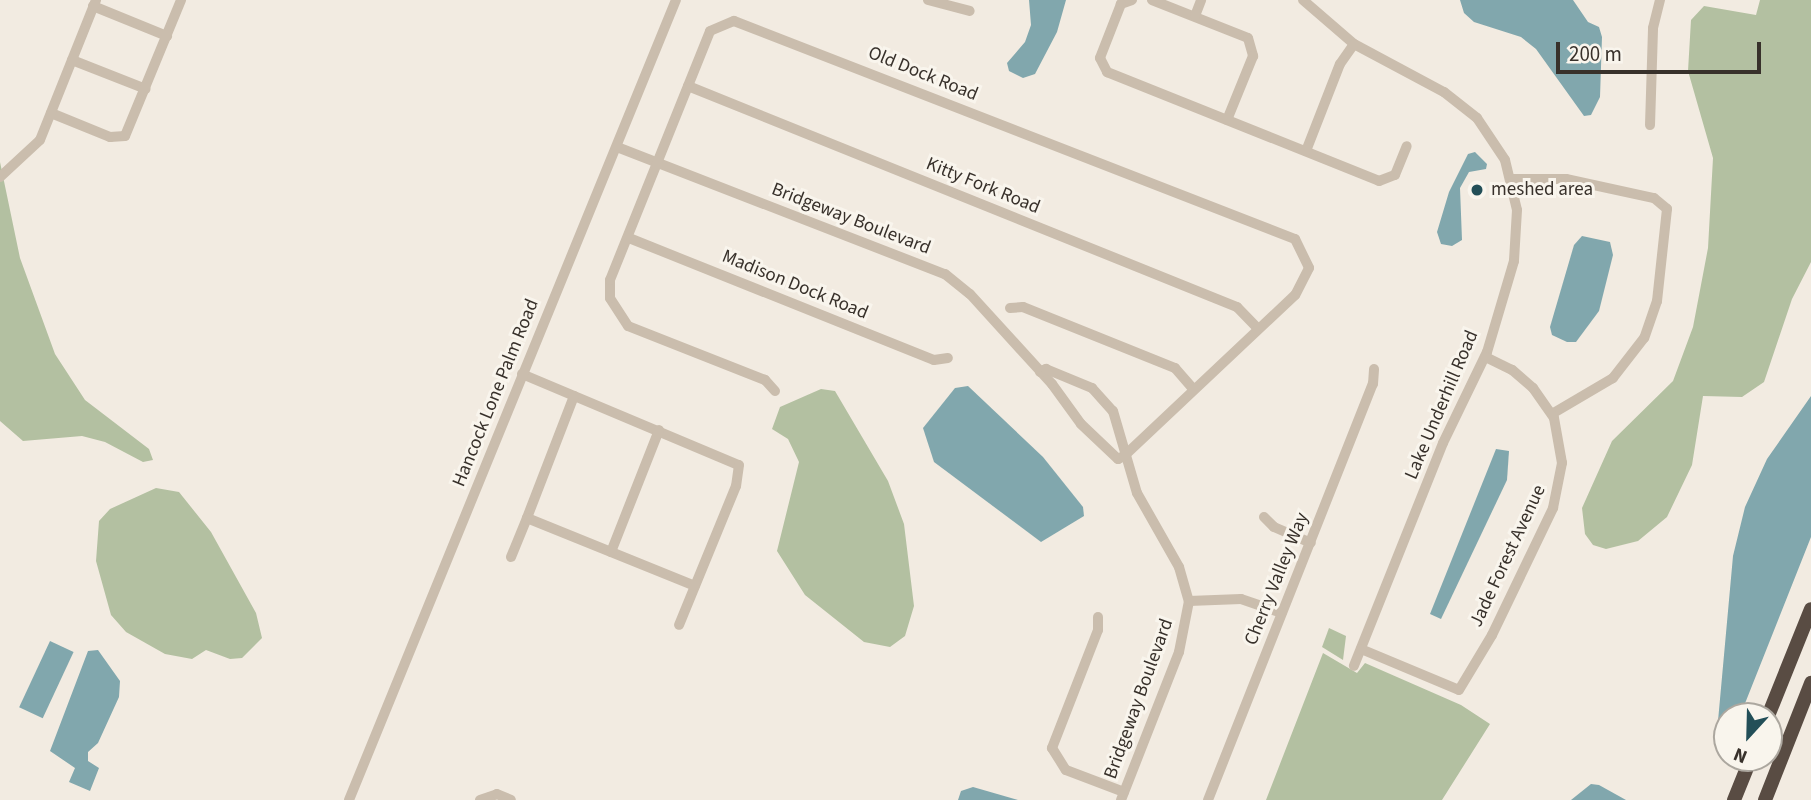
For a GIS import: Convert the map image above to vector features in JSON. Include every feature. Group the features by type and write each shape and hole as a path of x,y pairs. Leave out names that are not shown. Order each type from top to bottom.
{"highway":[{"path":"1774,702 1811,609"},
{"path":"1765,800 1811,684"},
{"path":"1734,800 1745,772"}],"street":[{"path":"51,113 122,137 130,128 181,0"},
{"name":"Hancock Lone Palm Road","path":"349,800 676,0"},
{"path":"928,0 970,11"},
{"path":"1132,0 1121,4 1100,58 1107,72 1381,181 1395,175 1407,146"},
{"path":"1152,0 1248,38 1253,47 1227,120"},
{"path":"1195,16 1201,0"},
{"name":"Lake Underhill Road","path":"1303,0 1354,44 1461,103 1490,134 1513,179 1516,246 1485,357 1443,443 1354,666"},
{"path":"1650,125 1653,28 1660,0"},
{"path":"0,177 34,148 95,3 167,36"},
{"name":"Old Dock Road","path":"775,391 765,380 628,326 610,298 610,280 660,163 710,31 720,23 745,22 1296,239 1308,268 1306,280 1124,456"},
{"path":"1306,151 1340,64 1354,44"},
{"path":"72,60 146,89"},
{"name":"Kitty Fork Road","path":"688,86 1237,307 1258,329"},
{"name":"Bridgeway Boulevard","path":"617,147 946,274 970,294 1105,448 1118,459 1124,456"},
{"path":"1485,357 1512,370 1552,414 1613,378 1644,338 1657,302 1667,209 1654,198 1560,178 1513,179"},
{"name":"Madison Dock Road","path":"629,238 934,360 947,358"},
{"path":"1010,308 1023,307 1174,368 1193,389"},
{"name":"Bridgeway Boulevard","path":"1040,372 1046,369 1073,379 1106,401 1119,424 1124,456 1137,493 1179,567 1189,601 1179,652 1123,796"},
{"name":"Cherry Valley Way","path":"1208,800 1373,384 1374,369"},
{"path":"522,374 733,461 740,470 679,625"},
{"path":"511,556 574,396"},
{"name":"Jade Forest Avenue","path":"1361,649 1458,690 1492,635 1555,502 1562,463 1552,414"},
{"path":"611,552 659,430"},
{"path":"1264,517 1274,527 1311,543"},
{"path":"527,518 695,586"},
{"path":"1189,601 1241,599 1282,613"},
{"path":"1098,617 1098,630 1052,748 1066,770 1123,796"},
{"path":"480,800 497,794 511,800"}],"green space":[{"path":"1760,0 1811,0 1811,262 1792,299 1764,382 1742,397 1703,396 1692,465 1667,517 1638,541 1606,549 1593,545 1585,534 1582,508 1612,441 1673,381 1693,327 1708,248 1713,158 1688,71 1691,20 1704,6 1756,15"},
{"path":"0,162 20,258 55,354 85,400 149,449 153,460 143,462 105,442 82,436 23,441 0,421"},
{"path":"821,389 835,391 888,481 904,524 914,606 905,636 890,647 864,642 805,595 777,551 799,462 788,439 772,429 780,407"},
{"path":"156,488 179,492 211,532 256,613 262,638 242,658 230,659 206,650 192,659 165,654 126,632 111,615 96,561 99,521 110,509"},
{"path":"1329,628 1346,636 1343,660 1322,647"},
{"path":"1323,653 1357,673 1365,663 1461,705 1490,724 1442,800 1266,800"}],"water":[{"path":"1029,0 1066,0 1057,32 1035,74 1023,78 1009,71 1007,63 1025,42 1031,25"},
{"path":"1460,0 1573,0 1588,22 1599,27 1602,37 1600,97 1591,115 1584,116 1536,49 1521,37 1474,22 1464,13"},
{"path":"1475,152 1487,164 1486,169 1469,172 1460,188 1462,240 1452,246 1441,244 1437,232 1449,192 1468,154"},
{"path":"1582,236 1610,242 1613,255 1599,311 1576,342 1567,342 1552,335 1550,327 1574,245"},
{"path":"968,386 1043,457 1083,507 1084,516 1041,542 934,462 923,428 955,388"},
{"path":"1811,396 1811,537 1746,702 1720,702 1733,556 1745,507 1767,459"},
{"path":"1496,449 1509,451 1507,480 1441,619 1430,614"},
{"path":"50,641 74,652 43,718 19,707"},
{"path":"98,650 120,681 119,697 98,743 88,752 88,761 99,768 90,791 69,782 75,768 50,751 88,651"},
{"path":"1591,784 1599,785 1626,800 1571,800"},
{"path":"973,787 1018,800 958,800 961,791"}],"place":[{"name":"meshed area","path":"1477,190"}]}
